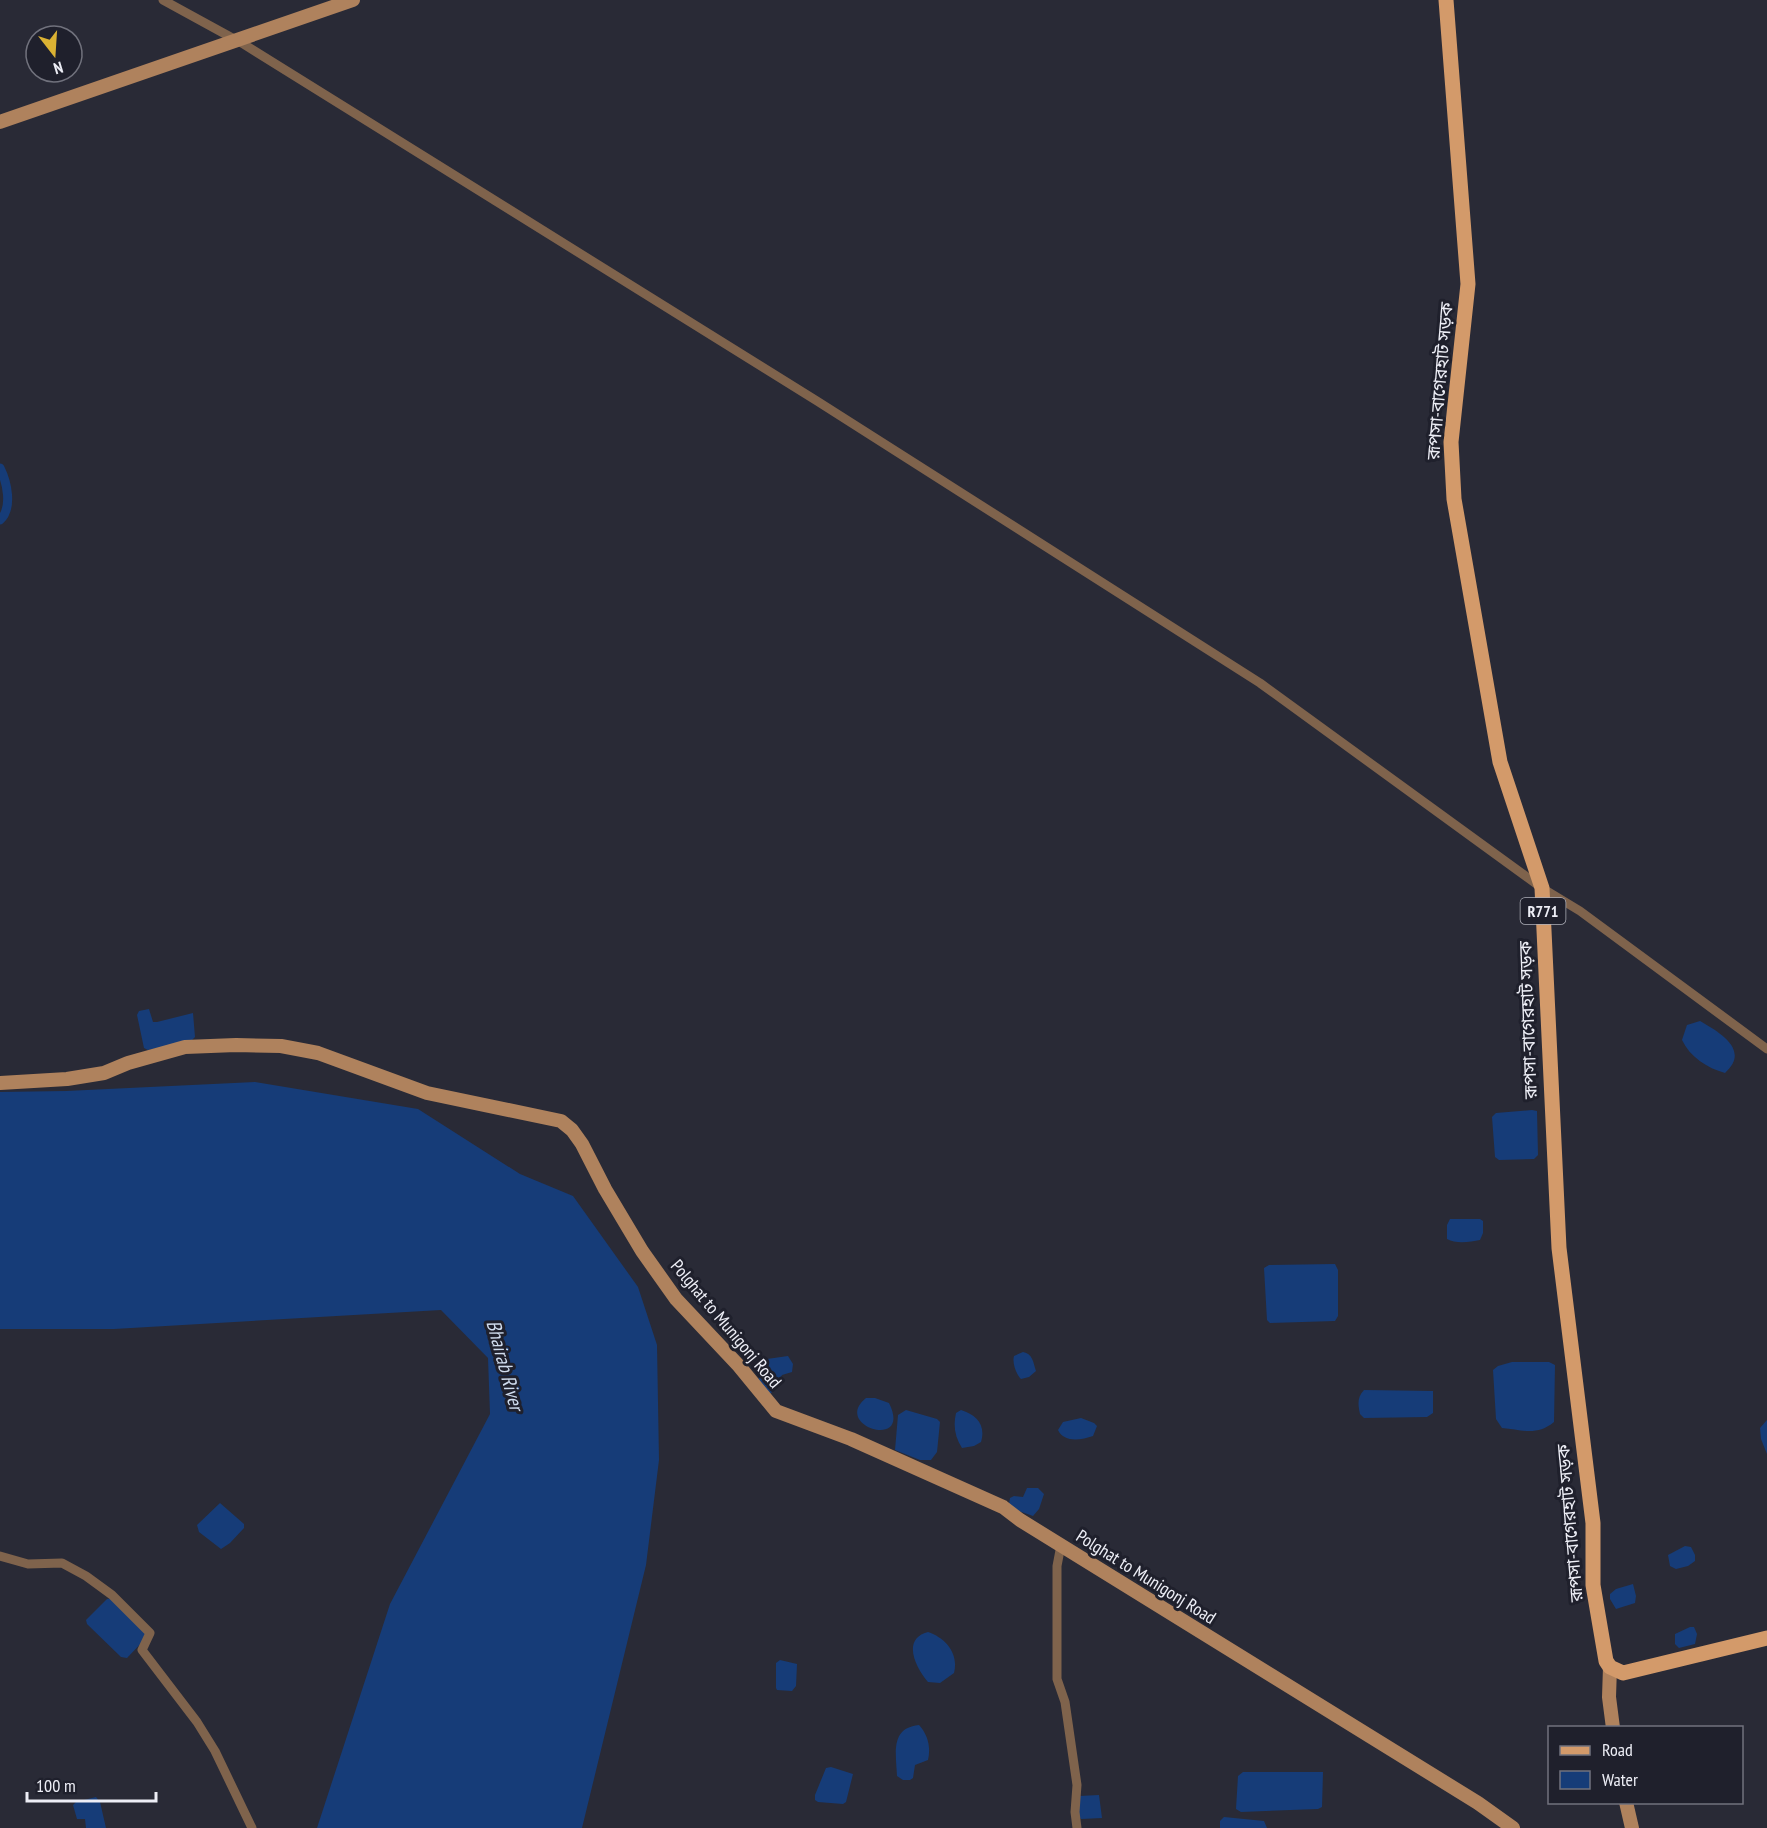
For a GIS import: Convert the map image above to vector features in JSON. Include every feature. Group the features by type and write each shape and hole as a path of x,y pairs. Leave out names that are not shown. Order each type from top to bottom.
{"main road":[{"name":"রূপসা-বাগেরহাট সড়ক","path":"1446,0 1468,284 1451,442 1454,500 1500,762 1542,888 1559,1248 1593,1523 1593,1585 1606,1661 1610,1667"},
{"path":"1610,1667 1623,1673 1767,1638"}],"street":[{"path":"163,0 236,40 806,394 1260,683 1542,888 1580,911 1767,1049"},
{"path":"0,122 352,0"},
{"name":"Polghat to Munigonj Road","path":"0,1083 67,1079 104,1073 128,1063 185,1047 281,1046 318,1053 427,1093 561,1121 572,1130 582,1144 605,1190 642,1251 676,1299 739,1366 776,1411 851,1439 1003,1507 1357,1730 1478,1803 1513,1828"},
{"path":"1061,1545 1057,1566 1057,1679 1065,1702 1077,1785 1075,1812 1077,1828"},
{"path":"0,1556 28,1564 62,1563 86,1576 112,1595 150,1633 142,1650 197,1722 215,1751 252,1828"},
{"path":"1610,1667 1609,1697 1613,1726"},
{"path":"1626,1804 1632,1828"}],"water":[{"path":"149,1009 153,1022 193,1013 195,1037 191,1041 148,1050 144,1048 137,1015 139,1011"},
{"path":"1700,1021 1723,1036 1734,1049 1735,1057 1732,1065 1725,1073 1700,1061 1682,1040 1687,1025"},
{"name":"Bhairab River","path":"255,1082 418,1109 520,1174 573,1196 638,1287 657,1345 659,1460 646,1565 582,1828 317,1828 390,1604 490,1414 488,1358 441,1310 114,1329 0,1329 0,1092"},
{"path":"1537,1111 1538,1155 1534,1159 1499,1160 1495,1157 1492,1117 1496,1113"},
{"path":"1450,1219 1480,1219 1483,1221 1483,1233 1480,1240 1459,1242 1447,1239 1447,1225"},
{"path":"1335,1264 1338,1270 1338,1316 1335,1321 1270,1323 1267,1320 1264,1268 1269,1265"},
{"path":"1023,1352 1031,1357 1036,1371 1029,1377 1021,1379 1015,1368 1014,1356"},
{"path":"788,1356 793,1364 792,1372 782,1375 769,1395 758,1380 767,1359"},
{"path":"1512,1362 1549,1362 1555,1365 1554,1422 1548,1426 1536,1431 1502,1428 1496,1419 1493,1370"},
{"path":"1364,1390 1433,1391 1433,1413 1427,1417 1364,1418 1360,1414 1359,1398"},
{"path":"866,1398 875,1398 889,1403 893,1418 891,1426 883,1430 864,1425 858,1417 858,1408"},
{"path":"906,1410 937,1419 940,1422 937,1452 931,1460 920,1460 895,1450 898,1415"},
{"path":"961,1410 976,1418 981,1426 981,1442 974,1446 962,1448 958,1440 955,1418 956,1413"},
{"path":"1081,1418 1097,1426 1093,1436 1069,1439 1058,1430 1063,1422"},
{"path":"1767,1420 1767,1454 1761,1439 1760,1428"},
{"path":"1027,1488 1038,1488 1044,1494 1039,1509 1033,1516 1013,1509 1009,1504 1010,1498 1014,1496 1023,1497"},
{"path":"220,1503 244,1524 244,1528 221,1549 199,1532 197,1525"},
{"path":"1685,1546 1691,1547 1695,1561 1688,1566 1676,1569 1670,1566 1668,1555"},
{"path":"1633,1584 1635,1603 1616,1609 1610,1599 1610,1594 1616,1589"},
{"path":"112,1598 147,1634 147,1637 127,1658 121,1657 87,1624 86,1620 107,1599"},
{"path":"1694,1627 1697,1634 1695,1644 1679,1648 1675,1644 1675,1634"},
{"path":"928,1632 940,1638 950,1648 955,1659 954,1673 940,1683 928,1682 913,1654 915,1641"},
{"path":"780,1660 797,1664 796,1686 792,1691 776,1688 776,1663"},
{"path":"919,1725 928,1741 928,1760 915,1765 913,1778 903,1780 897,1776 896,1751 899,1736 910,1727"},
{"path":"831,1767 853,1774 846,1802 843,1804 815,1800 826,1768"},
{"path":"1243,1772 1323,1772 1322,1807 1241,1812 1236,1809 1238,1776"},
{"path":"1099,1795 1102,1818 1081,1819 1079,1796"},
{"path":"96,1797 100,1802 106,1828 86,1828 85,1819 77,1819 73,1805 76,1802"},
{"path":"1224,1817 1264,1821 1267,1828 1220,1828 1220,1821"}],"waterway":[{"path":"0,468 8,495 6,509 0,520"}]}
